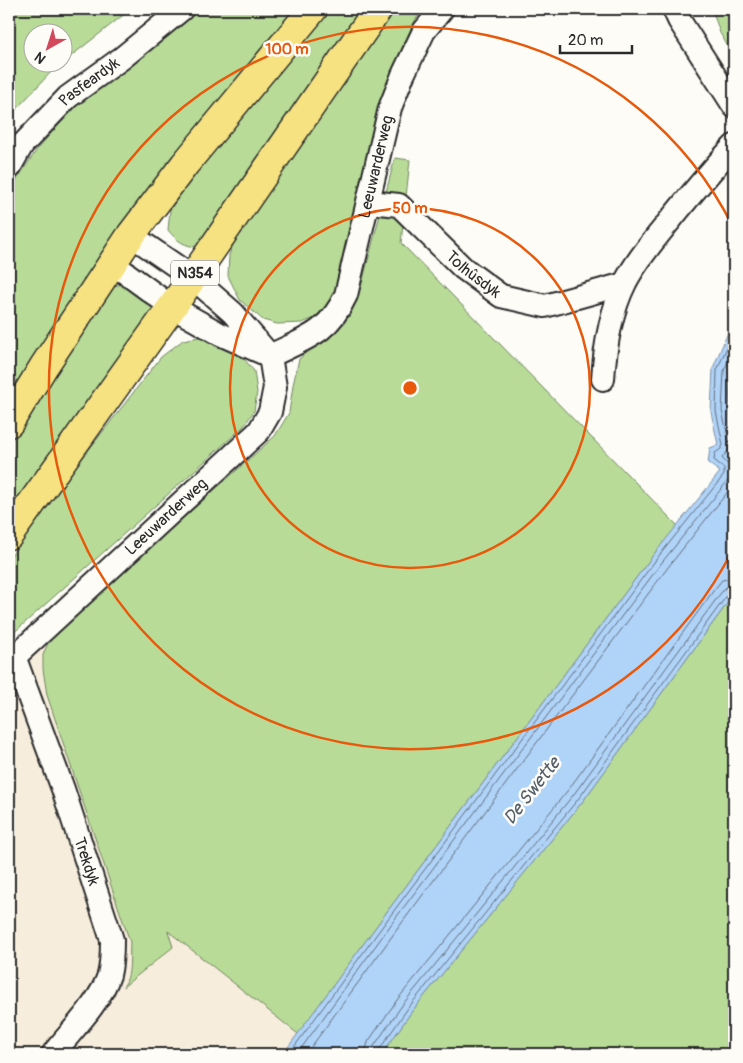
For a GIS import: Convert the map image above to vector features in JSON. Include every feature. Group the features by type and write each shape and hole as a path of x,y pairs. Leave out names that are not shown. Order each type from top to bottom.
{"main road":[{"path":"9,423 131,235 191,156 313,9"},
{"name":"N354","path":"9,535 172,307 378,9"}],"street":[{"name":"Pasfeardyk","path":"9,168 22,145 68,97 122,58 182,9"},
{"name":"Leeuwarderweg","path":"12,659 259,431 270,412 275,386 270,356 317,333 331,321 346,295 390,108 424,32 442,9"},
{"path":"674,9 734,106"},
{"path":"603,379 610,328 624,284 650,246 734,146"},
{"name":"Tolhûsdyk","path":"369,202 399,205 463,268 501,296 545,306 624,284"},
{"path":"131,235 192,277 232,313 270,356"},
{"path":"112,263 172,307 220,334 270,356"},
{"name":"Trekdyk","path":"12,659 63,789 112,940 112,958 103,988 96,1000 53,1054"}],"shaded area":[{"path":"69,615 326,1022 301,1054 9,1054 9,668"}],"green space":[{"path":"9,9 131,9 72,55 72,22 22,22 22,72 51,72 9,117"},
{"path":"199,9 299,9 9,408 9,191 38,148 76,106 186,22"},
{"path":"327,9 368,9 200,247 182,243 168,230 170,210 189,181"},
{"path":"391,9 422,9 394,65 376,115 341,286 328,306 317,317 302,323 277,324 263,320 240,300 228,276 229,255 238,232"},
{"path":"712,9 734,9 734,57 720,33"},
{"path":"395,158 410,160 401,243 678,526 654,554 298,1034 168,931 173,947 123,987 129,971 130,942 47,695 43,655 51,636 275,436 289,413 299,359 311,348 331,336 349,317 361,287"},
{"path":"121,284 130,287 161,309 9,522 9,442 85,319 110,288"},
{"path":"204,336 240,354 254,371 257,392 254,411 243,427 9,637 9,559 45,506 161,357 183,340"},
{"path":"729,601 734,606 734,1054 382,1054 412,1011 583,801"}],"water":[{"name":"De Swette","path":"734,318 734,594 583,801 412,1011 382,1054 283,1054 654,554 720,472 708,463 710,448 718,445 711,412 713,368"}]}
